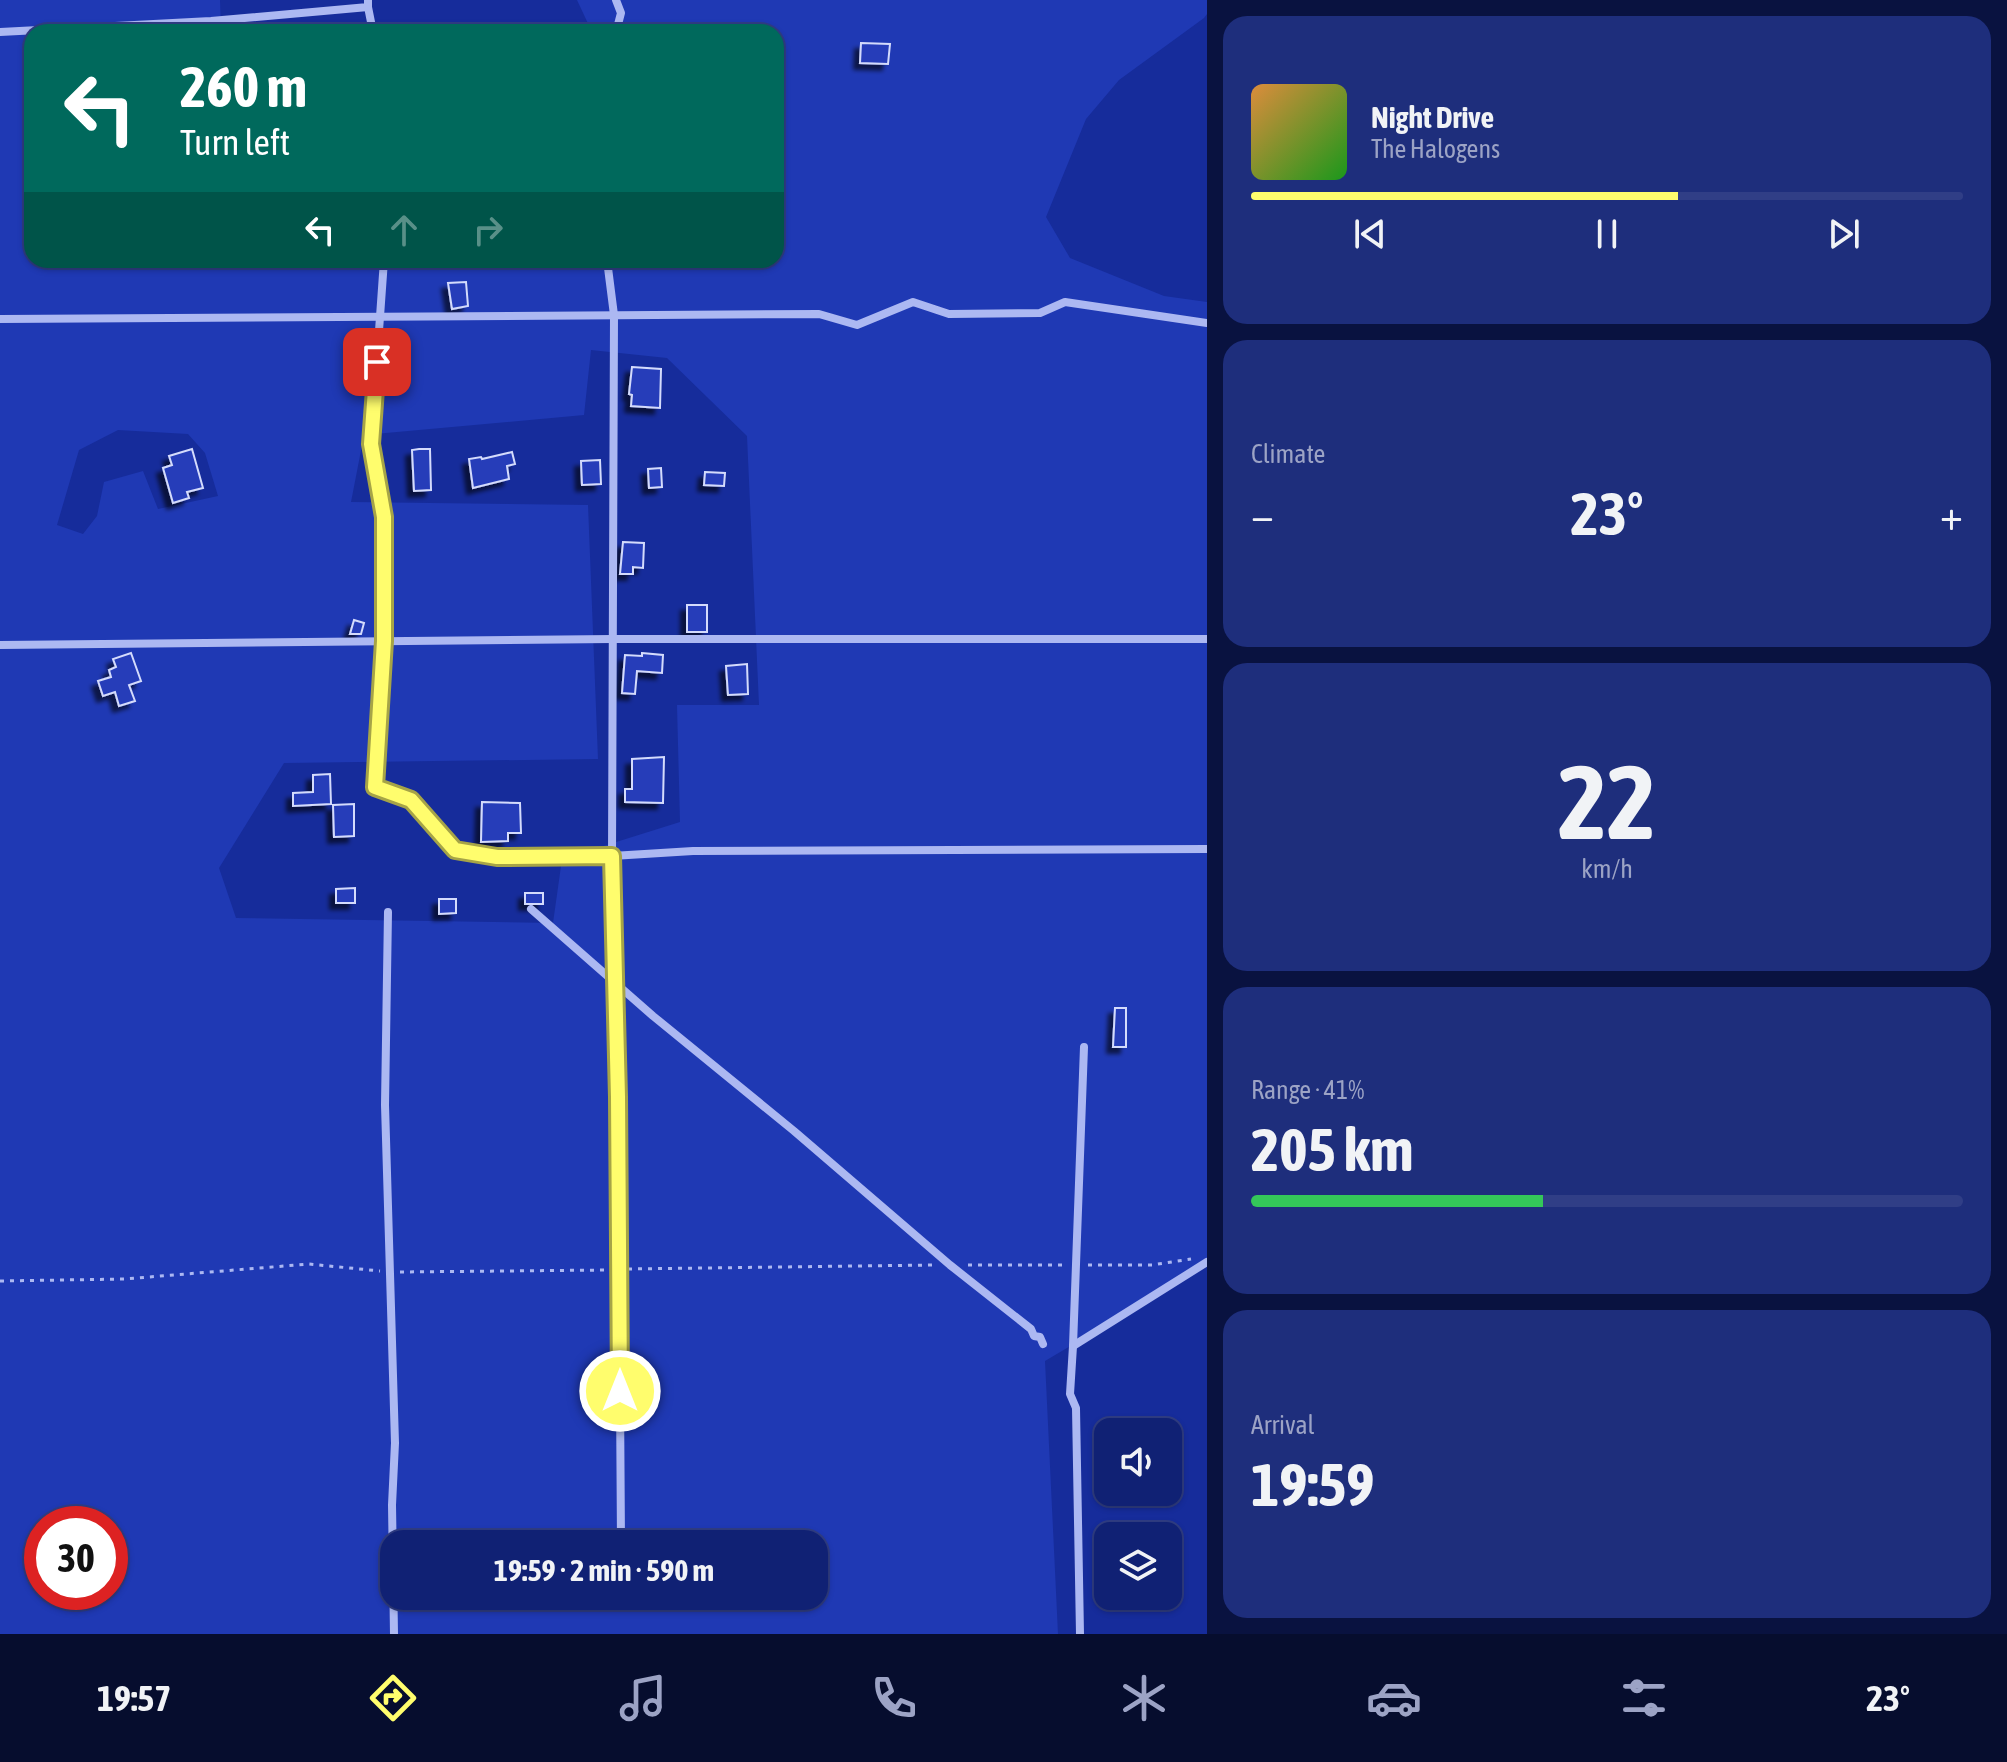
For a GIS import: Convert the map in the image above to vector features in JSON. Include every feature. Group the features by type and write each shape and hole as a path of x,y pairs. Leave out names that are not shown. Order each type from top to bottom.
{"street":[{"path":"616,0 621,13 618,24"},
{"path":"153,24 211,21 368,3 372,24"},
{"path":"0,32 24,31"},
{"path":"376,800 384,641 384,517 371,444 383,268"},
{"path":"608,268 614,315 612,856 621,1530"},
{"path":"0,319 819,314 857,325 913,302 949,314 1040,313 1065,302 1207,323"},
{"path":"0,645 612,639 1207,639"},
{"path":"375,787 411,800 455,850 497,857 612,856 693,851 1207,849"},
{"path":"531,909 950,1265 1031,1329 1043,1344"},
{"path":"388,912 385,1105 395,1443 392,1505 394,1634"},
{"path":"1080,1634 1076,1408 1070,1394 1084,1047"},
{"path":"1073,1346 1207,1262"}],"path":[{"path":"0,1281 124,1279 309,1264 390,1272 1152,1265 1193,1259"}],"shaded area":[{"path":"0,0 220,0 221,24 24,24 24,268 784,268 784,24 588,24 577,0 1207,0 1204,18 1119,80 1086,119 1046,217 1070,258 1164,296 1207,302 1207,1265 1045,1361 1058,1634 0,1634","holes":["591,350 667,358 747,436 759,705 677,705 680,822 562,859 553,923 236,918 219,868 284,763 598,759 588,505 351,502 364,435 584,415","118,430 188,434 205,453 218,496 158,509 143,471 104,482 97,516 83,534 57,525 79,450"]}],"building":[{"path":"861,43 890,44 888,64 860,63"},
{"path":"466,282 468,306 452,309 448,283"},
{"path":"632,367 661,369 660,408 631,406"},
{"path":"192,449 203,488 187,492 189,498 173,503 163,468 172,465 169,456"},
{"path":"430,449 431,490 414,491 412,450"},
{"path":"512,452 515,464 507,466 509,479 473,488 469,459"},
{"path":"600,460 601,484 582,485 581,461"},
{"path":"661,468 662,487 649,488 648,469"},
{"path":"705,472 725,473 724,486 704,485"},
{"path":"623,542 644,543 643,568 633,567 633,574 620,574"},
{"path":"687,605 707,605 707,632 687,632"},
{"path":"354,620 364,623 361,634 350,634"},
{"path":"131,653 141,681 129,685 135,701 119,706 115,692 103,696 98,681 111,677 109,670 116,667 113,659"},
{"path":"642,653 663,655 662,673 637,671 635,694 622,693 625,655 642,656"},
{"path":"747,664 748,694 728,695 726,666"},
{"path":"664,757 663,803 625,802 625,789 632,789 632,759"},
{"path":"330,774 331,804 293,806 293,793 313,792 313,775"},
{"path":"482,802 520,803 521,833 508,833 508,841 481,842"},
{"path":"354,804 354,836 334,837 333,805"},
{"path":"355,888 355,903 336,903 336,889"},
{"path":"525,893 543,893 543,904 525,904"},
{"path":"439,899 456,899 456,913 439,914"},
{"path":"1115,1008 1126,1008 1126,1047 1113,1047"}],"route":[{"path":"377,362 371,444 384,517 384,641 375,787 411,800 455,850 497,857 612,856 620,1391"}]}
